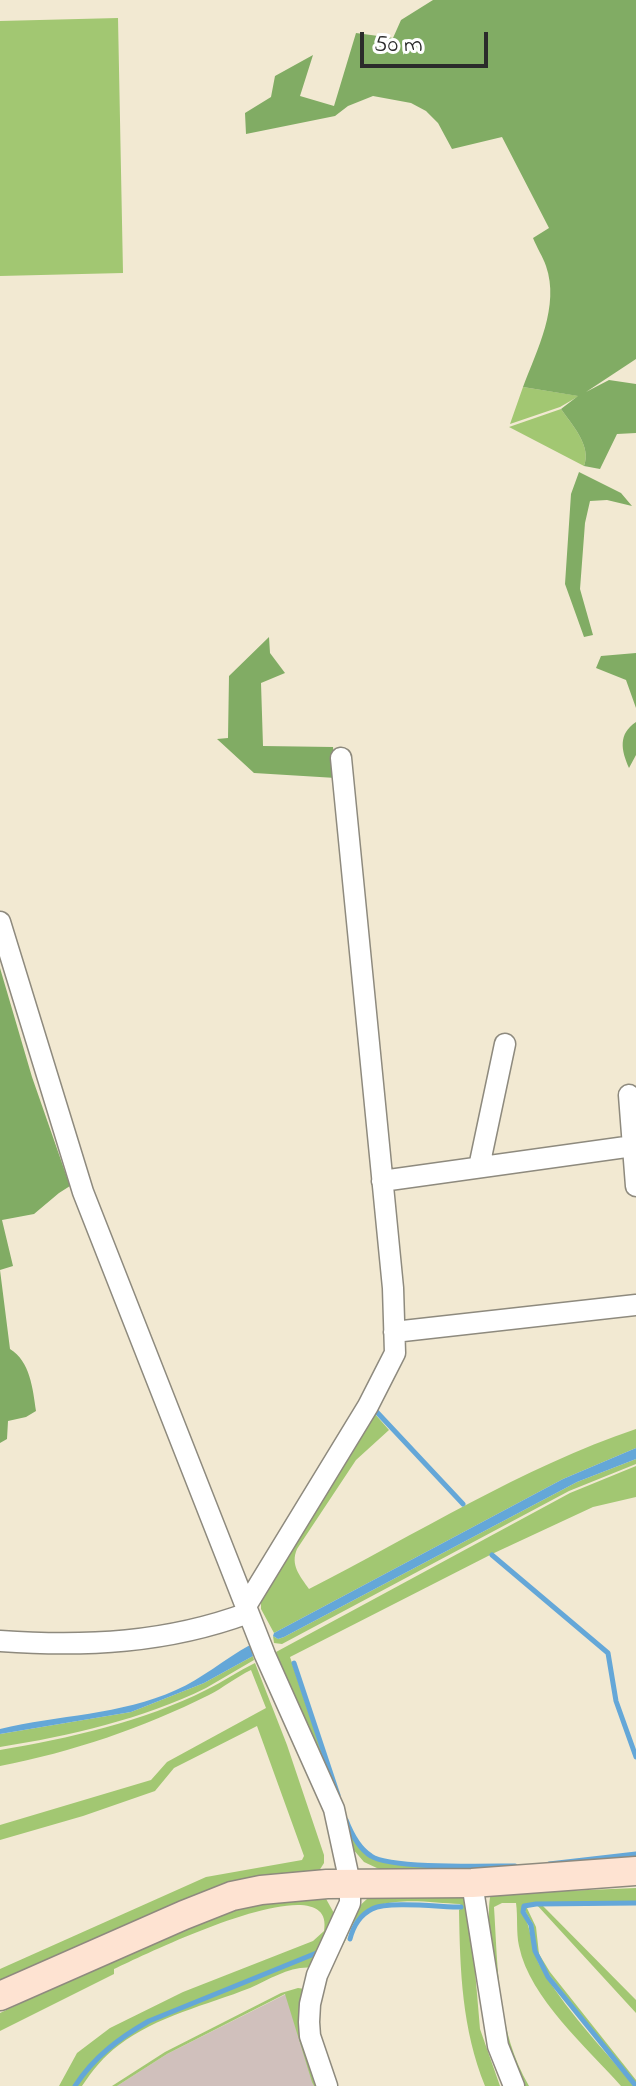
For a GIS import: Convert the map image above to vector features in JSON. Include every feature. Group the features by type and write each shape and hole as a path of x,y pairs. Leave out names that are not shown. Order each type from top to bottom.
{"main road":[{"path":"0,1996 128,1938 232,1896 289,1886 472,1883 636,1871"}],"street":[{"path":"0,1641 55,1645 157,1638 218,1624 247,1610 368,1406 395,1353 393,1288 341,758"},
{"path":"0,922 83,1192 247,1610 334,1809 350,1883 350,1903 317,1975 310,2004 310,2036 327,2086"},
{"path":"479,1167 505,1044"},
{"path":"629,1095 636,1186"},
{"path":"382,1181 633,1146"},
{"path":"394,1332 636,1305"},
{"path":"472,1883 495,2033 514,2086"}],"shaded area":[{"path":"286,1994 314,2086 117,2086 167,2054"}],"green space":[{"path":"433,0 636,0 636,359 586,392 609,380 636,384 636,433 617,434 600,469 584,466 583,443 561,409 578,396 523,387 549,312 550,281 533,238 549,228 502,137 452,149 438,123 426,111 411,103 373,96 348,106 335,116 246,134 245,113 271,97 275,76 313,55 300,96 334,106 356,33 393,38 401,20"},
{"path":"118,18 123,273 0,276 0,21"},
{"path":"523,387 579,396 560,407 510,424"},
{"path":"561,409 583,443 584,466 509,427"},
{"path":"579,472 621,493 632,506 607,500 590,501 585,523 580,589 593,635 584,637 565,584 571,494"},
{"path":"269,637 270,653 285,673 261,683 263,746 333,747 336,778 254,773 217,739 228,738 229,676"},
{"path":"636,653 636,708 626,680 596,668 601,656"},
{"path":"636,722 636,755 629,768 623,743 626,732"},
{"path":"0,968 32,1077 70,1186 34,1214 2,1220 13,1266 0,1270"},
{"path":"0,1270 10,1349 26,1368 36,1411 8,1421 7,1439 0,1443"},
{"path":"375,1414 389,1430 356,1460 297,1549 295,1565 309,1589 552,1462 636,1429 636,1448 563,1479 274,1633 261,1609 261,1598"},
{"path":"636,1459 636,1464 569,1491 282,1644 274,1643 273,1636 278,1639 284,1637 577,1482"},
{"path":"636,1466 636,1497 593,1507 492,1554 290,1657 346,1824 371,1858 395,1864 524,1868 636,1855 636,1862 492,1871 379,1869 364,1862 352,1848 276,1652 570,1493"},
{"path":"253,1656 254,1660 206,1688 157,1709 79,1732 0,1747 0,1734 131,1712 204,1683"},
{"path":"255,1663 324,1855 319,1871 0,1985 0,1969 206,1877 302,1860 304,1856 257,1726 174,1768 155,1791 0,1840 0,1825 151,1780 167,1762 266,1708 251,1670 184,1707 80,1746 0,1766 0,1750 132,1720 206,1690"},
{"path":"463,1888 473,1947 480,2029 500,2086 485,2086 471,2043 462,1977 460,1904 406,1901 379,1906 357,1919 342,1947 333,1955 354,1914 372,1895"},
{"path":"636,1888 636,1902 541,1904 636,2000 636,2013 536,1904 526,1906 536,1927 539,1954 550,1972 636,2080 636,2084 550,1976 536,1951 533,1924 525,1905 522,1912 536,1958 549,1981 634,2086 621,2086 561,2021 535,1985 519,1946 516,1903 502,1903 494,1907 501,1999 511,2044 529,2086 523,2086 506,2051 500,2027 490,1942 491,1894"},
{"path":"325,1897 335,1915 317,1952 149,2020 107,2048 73,2086 59,2086 77,2053 110,2028 183,1992 313,1941 324,1931 320,1912 300,1905 270,1908 194,1933 114,1969 114,1974 0,2031 0,2013 119,1957 217,1916 254,1905"},
{"path":"318,1954 314,1968 289,1971 149,2026 114,2049 82,2086 76,2086 109,2050 150,2022"},
{"path":"305,1989 319,2086 314,2086 312,2082 285,1994 167,2054 117,2086 112,2086 165,2052 281,1993"}],"water":[{"path":"636,1448 636,1459 577,1482 284,1637 278,1639 273,1636 563,1479"},
{"path":"250,1645 253,1656 204,1683 131,1712 0,1734 0,1729 111,1710 155,1698 195,1680"}],"waterway":[{"path":"374,1409 463,1504"},
{"path":"492,1555 608,1653 616,1701 636,1757"},
{"path":"294,1663 338,1795"},
{"path":"346,1820 362,1849 381,1860 440,1866 515,1866"},
{"path":"549,1864 636,1854"},
{"path":"636,1903 536,1904 524,1906 523,1912 531,1925 535,1951 548,1977 636,2086"},
{"path":"350,1939 355,1926 372,1909 402,1905 461,1907"},
{"path":"75,2086 108,2049 149,2021 319,1952"}]}
